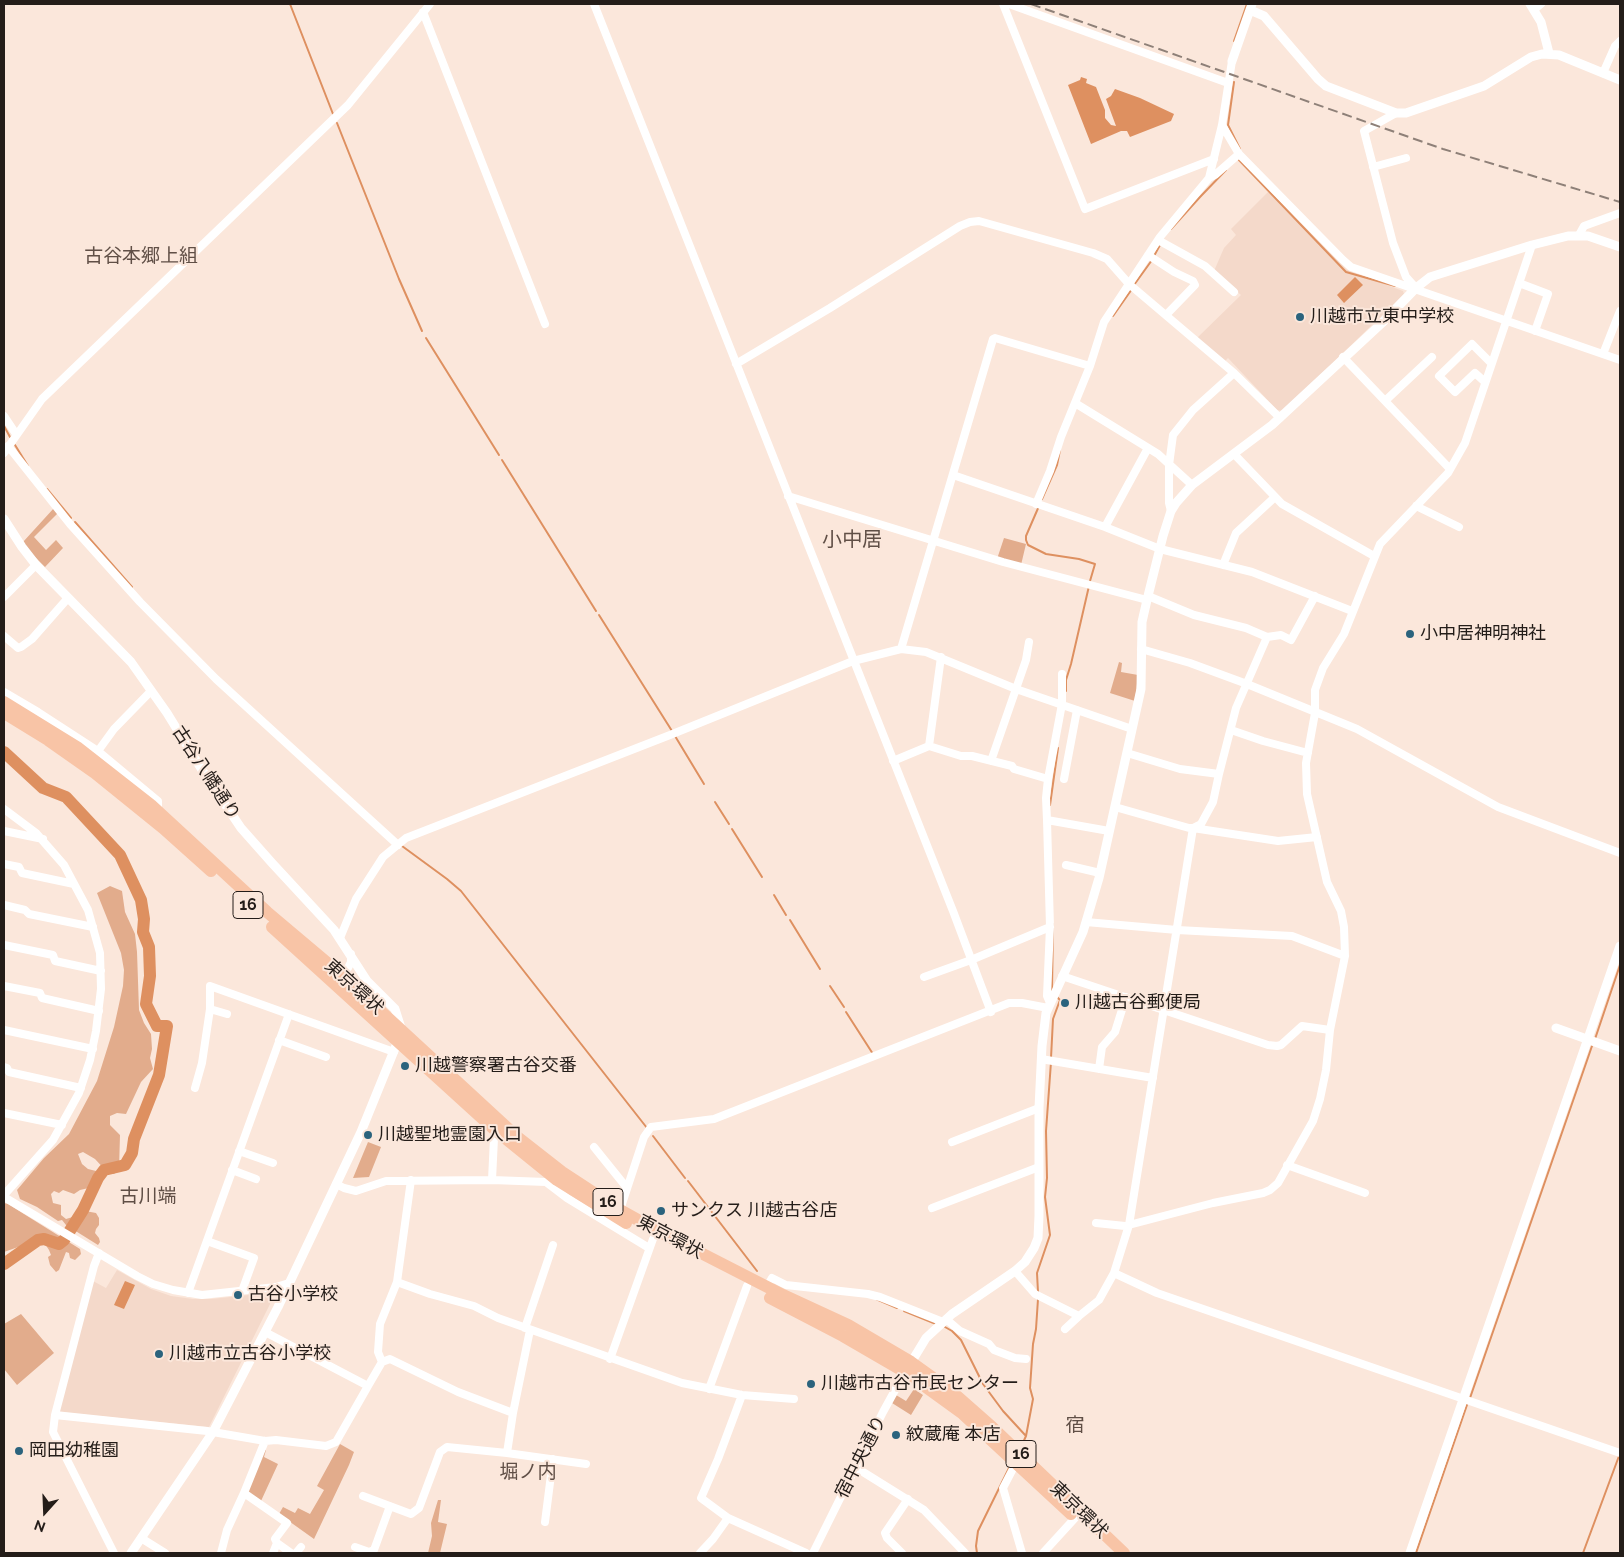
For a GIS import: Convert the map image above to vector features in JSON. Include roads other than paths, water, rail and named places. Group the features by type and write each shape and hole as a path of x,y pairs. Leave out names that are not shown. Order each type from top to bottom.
{"highway":[{"name":"東京環状","path":"4,702 53,731 158,810 267,912 337,971 398,1041 562,1172 623,1207 656,1230 848,1326 908,1367 963,1414 1113,1553"},
{"name":"東京環状","path":"4,714 48,740 98,763 163,828 551,1181 607,1212 651,1243 747,1286 851,1341 908,1367 950,1390 992,1427 1124,1553"}],"street":[{"path":"398,845 216,679 140,602 6,450 42,399 348,105 430,4"},
{"path":"594,4 991,1012"},
{"path":"1003,4 1085,209 1214,159"},
{"path":"1009,4 1228,83"},
{"path":"1535,6 1549,54"},
{"path":"1036,504 1090,366 1104,322 1158,240 1208,178 1222,125 1232,61 1251,7 1264,16 1326,86 1396,113"},
{"path":"423,12 545,324"},
{"path":"1603,73 1615,46 1620,41"},
{"path":"1416,288 1406,277 1393,243 1364,131 1396,113 1406,112 1468,93 1484,86 1531,57 1549,54 1559,55 1620,80"},
{"path":"1222,125 1239,154 1351,266 1416,288 1505,322 1620,360"},
{"path":"1208,178 1216,175 1239,154"},
{"path":"1373,167 1406,158"},
{"path":"1579,235 1584,226 1620,213"},
{"path":"736,364 830,308 960,226 979,221 1093,253 1106,259 1130,284 1234,373 1280,418"},
{"path":"908,1367 926,1338 945,1320 981,1293 1016,1271 1030,1256 1038,1238 1041,1059 1049,1006 1083,932 1100,873 1141,689 1142,622 1171,511 1192,485 1280,418 1343,357 1382,323 1416,288 1430,278 1532,245 1568,236 1588,236 1620,246"},
{"path":"1158,240 1205,266 1234,292"},
{"path":"1096,1223 1125,1226 1263,1193 1278,1184 1313,1121 1326,1070 1330,1030 1345,956 1344,927 1341,910 1327,882 1306,794 1306,763 1315,712 1315,690 1320,674 1344,634 1380,544 1450,469 1465,443 1532,245"},
{"path":"1148,255 1174,272 1194,281 1195,285 1166,314"},
{"path":"1519,283 1548,294 1534,331"},
{"path":"1603,354 1620,311"},
{"path":"901,649 993,339 1090,366"},
{"path":"1485,382 1475,373 1455,392 1439,376 1472,344 1491,363"},
{"path":"1343,357 1450,469"},
{"path":"1385,401 1432,357"},
{"path":"1171,511 1169,503 1169,465 1173,436 1179,425 1192,410 1234,373"},
{"path":"1075,403 1148,448 1192,485"},
{"path":"4,416 16,434"},
{"path":"1105,527 1148,448"},
{"path":"1234,454 1282,504 1374,556"},
{"path":"953,476 1105,527 1160,549 1252,572 1352,610"},
{"path":"788,496 1003,562 1148,598 1194,615 1246,628 1267,637 1282,635 1291,640 1315,596"},
{"path":"1223,565 1236,533 1275,497"},
{"path":"1416,506 1459,527"},
{"name":"古谷八幡通り","path":"4,519 36,565 131,662 245,832 340,938 367,981 395,1010 398,1041"},
{"path":"4,596 36,565"},
{"path":"4,636 18,648 21,647 32,638 68,598"},
{"path":"1193,828 1201,824 1213,802 1236,708 1267,637"},
{"path":"991,761 1026,660 1029,642"},
{"path":"340,938 356,899 383,857 406,838 670,736 853,661 901,649 926,652 1016,689 1132,729"},
{"path":"1141,649 1190,663 1247,684 1357,729 1498,807 1620,853"},
{"path":"929,746 941,657"},
{"path":"1049,1006 1047,996 1050,927 1046,798 1062,704 1062,674"},
{"path":"4,692 38,712 98,763 114,729 152,691"},
{"path":"1064,780 1077,710"},
{"path":"1231,730 1308,753"},
{"path":"893,761 929,746 961,756 972,756 1012,766 1014,770 1048,779"},
{"path":"1127,753 1180,769 1219,774"},
{"path":"1115,807 1193,828 1278,841 1317,837"},
{"path":"4,809 43,839 64,865 88,910 100,953 101,971 99,1011 93,1049 81,1088 62,1125 43,1153 4,1196 153,1284 202,1295 276,1287 289,1283"},
{"path":"1047,820 1109,831"},
{"path":"1064,1329 1098,1300 1114,1273 1129,1225 1193,828"},
{"path":"4,831 43,839"},
{"path":"4,864 19,867 22,873 74,884"},
{"path":"1066,865 1100,873"},
{"path":"4,905 25,910 29,914 93,927"},
{"path":"1086,922 1177,930 1292,936 1345,956"},
{"path":"924,977 971,960 1050,927"},
{"path":"4,945 53,955 55,960 101,971"},
{"path":"1410,1553 1462,1398 1620,946"},
{"path":"337,971 345,971 348,968 351,962 351,954"},
{"path":"1062,976 1272,1046 1281,1045 1302,1026 1330,1030"},
{"path":"4,986 40,993 42,998 99,1011"},
{"path":"131,1553 213,1432 265,1332 361,1132 398,1041 288,1014 210,986 210,1009 202,1063 195,1088"},
{"path":"1099,1069 1102,1048 1115,1032 1126,997"},
{"path":"623,1207 644,1137 651,1127 720,1117 1015,1002 1049,1006"},
{"path":"210,1009 227,1014"},
{"path":"188,1293 288,1014"},
{"path":"1556,1028 1620,1051"},
{"path":"4,1030 93,1049"},
{"path":"279,1040 326,1057"},
{"path":"1041,1059 1153,1078"},
{"path":"4,1067 9,1072 81,1088"},
{"path":"952,1142 1039,1108"},
{"path":"4,1112 62,1125"},
{"path":"492,1180 494,1138 498,1132"},
{"path":"623,1207 645,1148 644,1137"},
{"path":"594,1147 628,1188"},
{"path":"239,1151 273,1163"},
{"path":"1287,1165 1365,1193"},
{"path":"932,1208 1039,1167"},
{"path":"232,1170 256,1178"},
{"path":"382,1362 378,1352 380,1324 397,1282 411,1180"},
{"path":"336,1184 356,1191 386,1181 551,1181"},
{"path":"207,1241 254,1258 242,1291"},
{"path":"610,1358 651,1243"},
{"path":"507,1453 512,1412 527,1329 553,1245"},
{"path":"100,1253 94,1266 55,1415 53,1432 114,1553"},
{"path":"1016,1271 1035,1294 1079,1316"},
{"path":"1114,1273 1157,1293 1620,1453"},
{"path":"767,1287 772,1278 786,1285 880,1296 945,1320 960,1331 989,1344 994,1350 1015,1358 1026,1359"},
{"path":"397,1282 430,1294 474,1306 527,1329 709,1390 794,1399"},
{"path":"709,1390 747,1286"},
{"path":"265,1332 368,1386"},
{"path":"55,1415 213,1432 265,1441 276,1440 326,1446 336,1442 382,1362 390,1359 458,1392 512,1412"},
{"name":"宿中央通り","path":"813,1553 855,1467 908,1367"},
{"path":"742,1395 701,1498 728,1518 806,1553"},
{"path":"221,1553 227,1530 265,1441"},
{"path":"363,1496 411,1514 419,1508 440,1452 447,1447 586,1464"},
{"path":"545,1522 553,1459"},
{"path":"1016,1463 1003,1488 1022,1553"},
{"path":"855,1467 924,1510 965,1553"},
{"path":"244,1493 287,1523 275,1539 277,1543 273,1553"},
{"path":"902,1553 887,1538 885,1533 908,1499"},
{"path":"355,1547 369,1552 374,1550 390,1506"},
{"path":"700,1553 728,1518"},
{"path":"1043,1553 1075,1518"},
{"path":"142,1538 166,1553"},
{"path":"277,1543 291,1553"}],"waterway":[{"path":"290,4 333,114"},
{"path":"1234,41 1247,4"},
{"path":"1234,82 1228,125 1240,151"},
{"path":"337,123 399,279 422,331"},
{"path":"1238,159 1346,272 1395,286"},
{"path":"1171,229 1226,170"},
{"path":"1154,256 1160,245"},
{"path":"1134,285 1152,260"},
{"path":"1113,316 1132,289"},
{"path":"426,338 499,455"},
{"path":"4,426 10,437"},
{"path":"15,445 28,466"},
{"path":"1042,499 1057,465 1060,450"},
{"path":"502,460 596,611"},
{"path":"47,489 71,518"},
{"path":"1039,506 1026,536 1028,545 1046,554 1079,559 1095,564 1090,581"},
{"path":"75,522 132,587"},
{"path":"1066,691 1066,680 1089,586"},
{"path":"599,615 672,731"},
{"path":"675,736 704,784"},
{"path":"1050,805 1058,748"},
{"path":"4,752 43,788 66,797 120,855 141,900 144,919 143,932 149,947 150,976 146,1004 157,1026 167,1026 159,1075 134,1139 132,1153 125,1165 104,1170 98,1178 83,1210 64,1240 59,1244 44,1239 38,1240 4,1264"},
{"path":"715,802 729,824"},
{"path":"732,829 762,877"},
{"path":"402,846 461,891 647,1128"},
{"path":"774,895 786,915"},
{"path":"790,920 820,969"},
{"path":"1052,990 1053,924"},
{"path":"1595,1039 1620,965"},
{"path":"830,986 844,1007"},
{"path":"1051,1058 1053,1019 1060,1000 1057,997"},
{"path":"846,1012 873,1054"},
{"path":"1470,1398 1592,1046"},
{"path":"1038,1292 1037,1273 1050,1235 1045,1197 1047,1178 1046,1131 1051,1062"},
{"path":"653,1136 685,1178"},
{"path":"688,1181 757,1271"},
{"path":"876,1299 897,1308"},
{"path":"1021,1447 1026,1436 1033,1399 1030,1388 1038,1299"},
{"path":"904,1311 936,1324"},
{"path":"945,1327 961,1340 983,1384 1003,1411 1026,1436"},
{"path":"1416,1553 1468,1402"},
{"path":"1583,1553 1619,1456"},
{"path":"977,1553 978,1531 1011,1464"}],"railway":[{"path":"1031,4 1443,149 1620,202"}],"place":[{"name":"川越市立東中学校","path":"1300,317"},
{"name":"小中居神明神社","path":"1410,634"},
{"name":"川越古谷郵便局","path":"1065,1003"},
{"name":"川越警察署古谷交番","path":"405,1066"},
{"name":"川越聖地霊園入口","path":"368,1135"},
{"name":"サンクス 川越古谷店","path":"661,1211"},
{"name":"古谷小学校","path":"238,1295"},
{"name":"川越市立古谷小学校","path":"159,1354"},
{"name":"川越市古谷市民センター","path":"811,1384"},
{"name":"紋蔵庵 本店","path":"896,1435"},
{"name":"岡田幼稚園","path":"19,1451"}],"district":[{"name":"古谷本郷上組","path":"141,256"},
{"name":"小中居","path":"852,540"},
{"name":"古川端","path":"148,1196"},
{"name":"宿","path":"1075,1425"},
{"name":"堀ノ内","path":"528,1472"}]}
